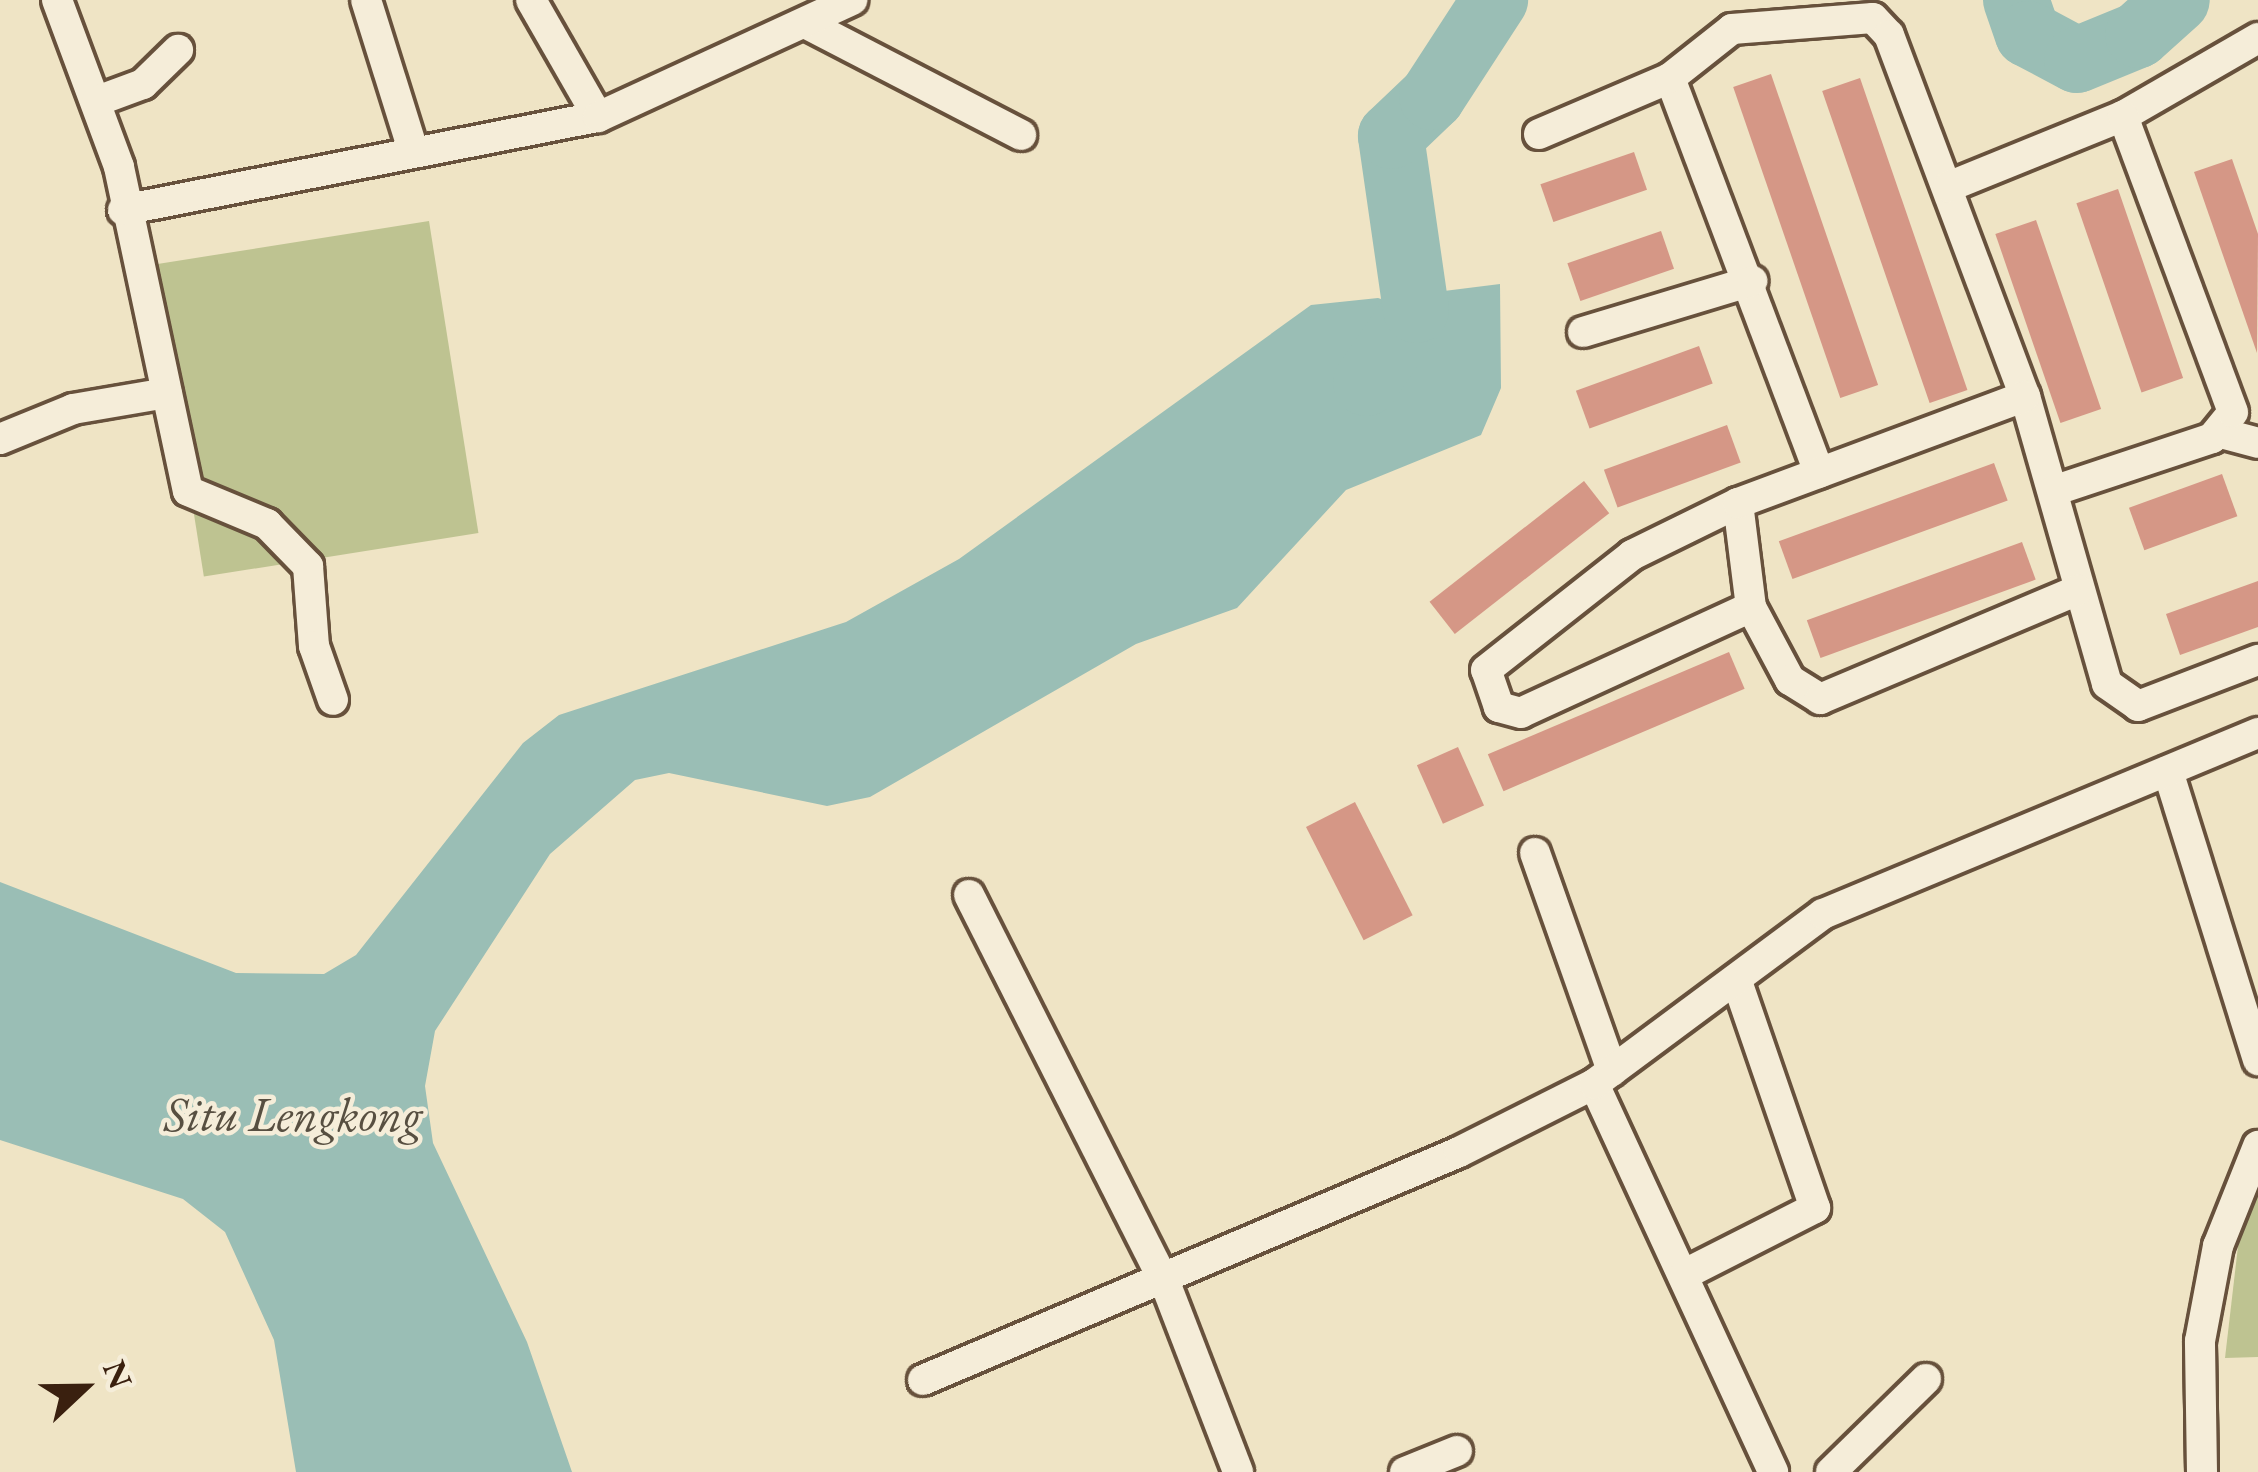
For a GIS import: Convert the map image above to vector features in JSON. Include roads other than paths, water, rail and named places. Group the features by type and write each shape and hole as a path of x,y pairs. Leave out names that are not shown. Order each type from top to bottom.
{"street":[{"path":"57,0 97,101 191,496 267,524 312,572 314,646 334,700"},
{"path":"365,0 412,147"},
{"path":"531,0 598,117"},
{"path":"123,209 412,147 598,117 809,25 852,0"},
{"path":"1539,134 1670,78 1732,29 1873,18 1948,187 2025,396 2107,684 2129,707 2258,660"},
{"path":"809,25 1021,135"},
{"path":"1948,187 2122,116 2258,38"},
{"path":"97,101 143,84 178,50"},
{"path":"1670,78 1751,280 1819,473"},
{"path":"2122,116 2234,402 2222,433"},
{"path":"1583,332 1751,280"},
{"path":"0,439 73,409 166,393"},
{"path":"1751,607 1520,713 1499,707 1486,670 1632,555 1738,503 2025,396"},
{"path":"2053,490 2222,433 2258,443"},
{"path":"1738,503 1751,607 1796,687 1820,699 2078,590"},
{"path":"923,1380 1166,1286 1603,1077 1823,914 2258,733"},
{"path":"2168,771 2258,1060"},
{"path":"1535,853 1603,1077 1773,1472"},
{"path":"969,895 1166,1286 1226,1466"},
{"path":"1684,1274 1816,1208 1736,979"},
{"path":"2201,1472 2200,1340 2218,1246 2258,1146"},
{"path":"1831,1472 1926,1379"},
{"path":"1405,1472 1456,1451"}],"water":[{"name":"Situ Lengkong","path":"1500,284 1501,388 1481,435 1346,490 1237,608 1136,644 870,797 827,806 669,773 635,780 550,854 435,1031 425,1086 433,1143 527,1342 572,1472 296,1472 274,1340 225,1232 183,1199 0,1140 0,882 236,973 324,974 356,955 523,743 559,715 846,622 959,559 1311,305 1378,298 1416,310 1444,291"}],"waterway":[{"path":"1366,383 1416,310 1391,136 1432,97 1495,0"},
{"path":"2016,0 2028,34 2077,60 2138,35 2177,0"}]}
